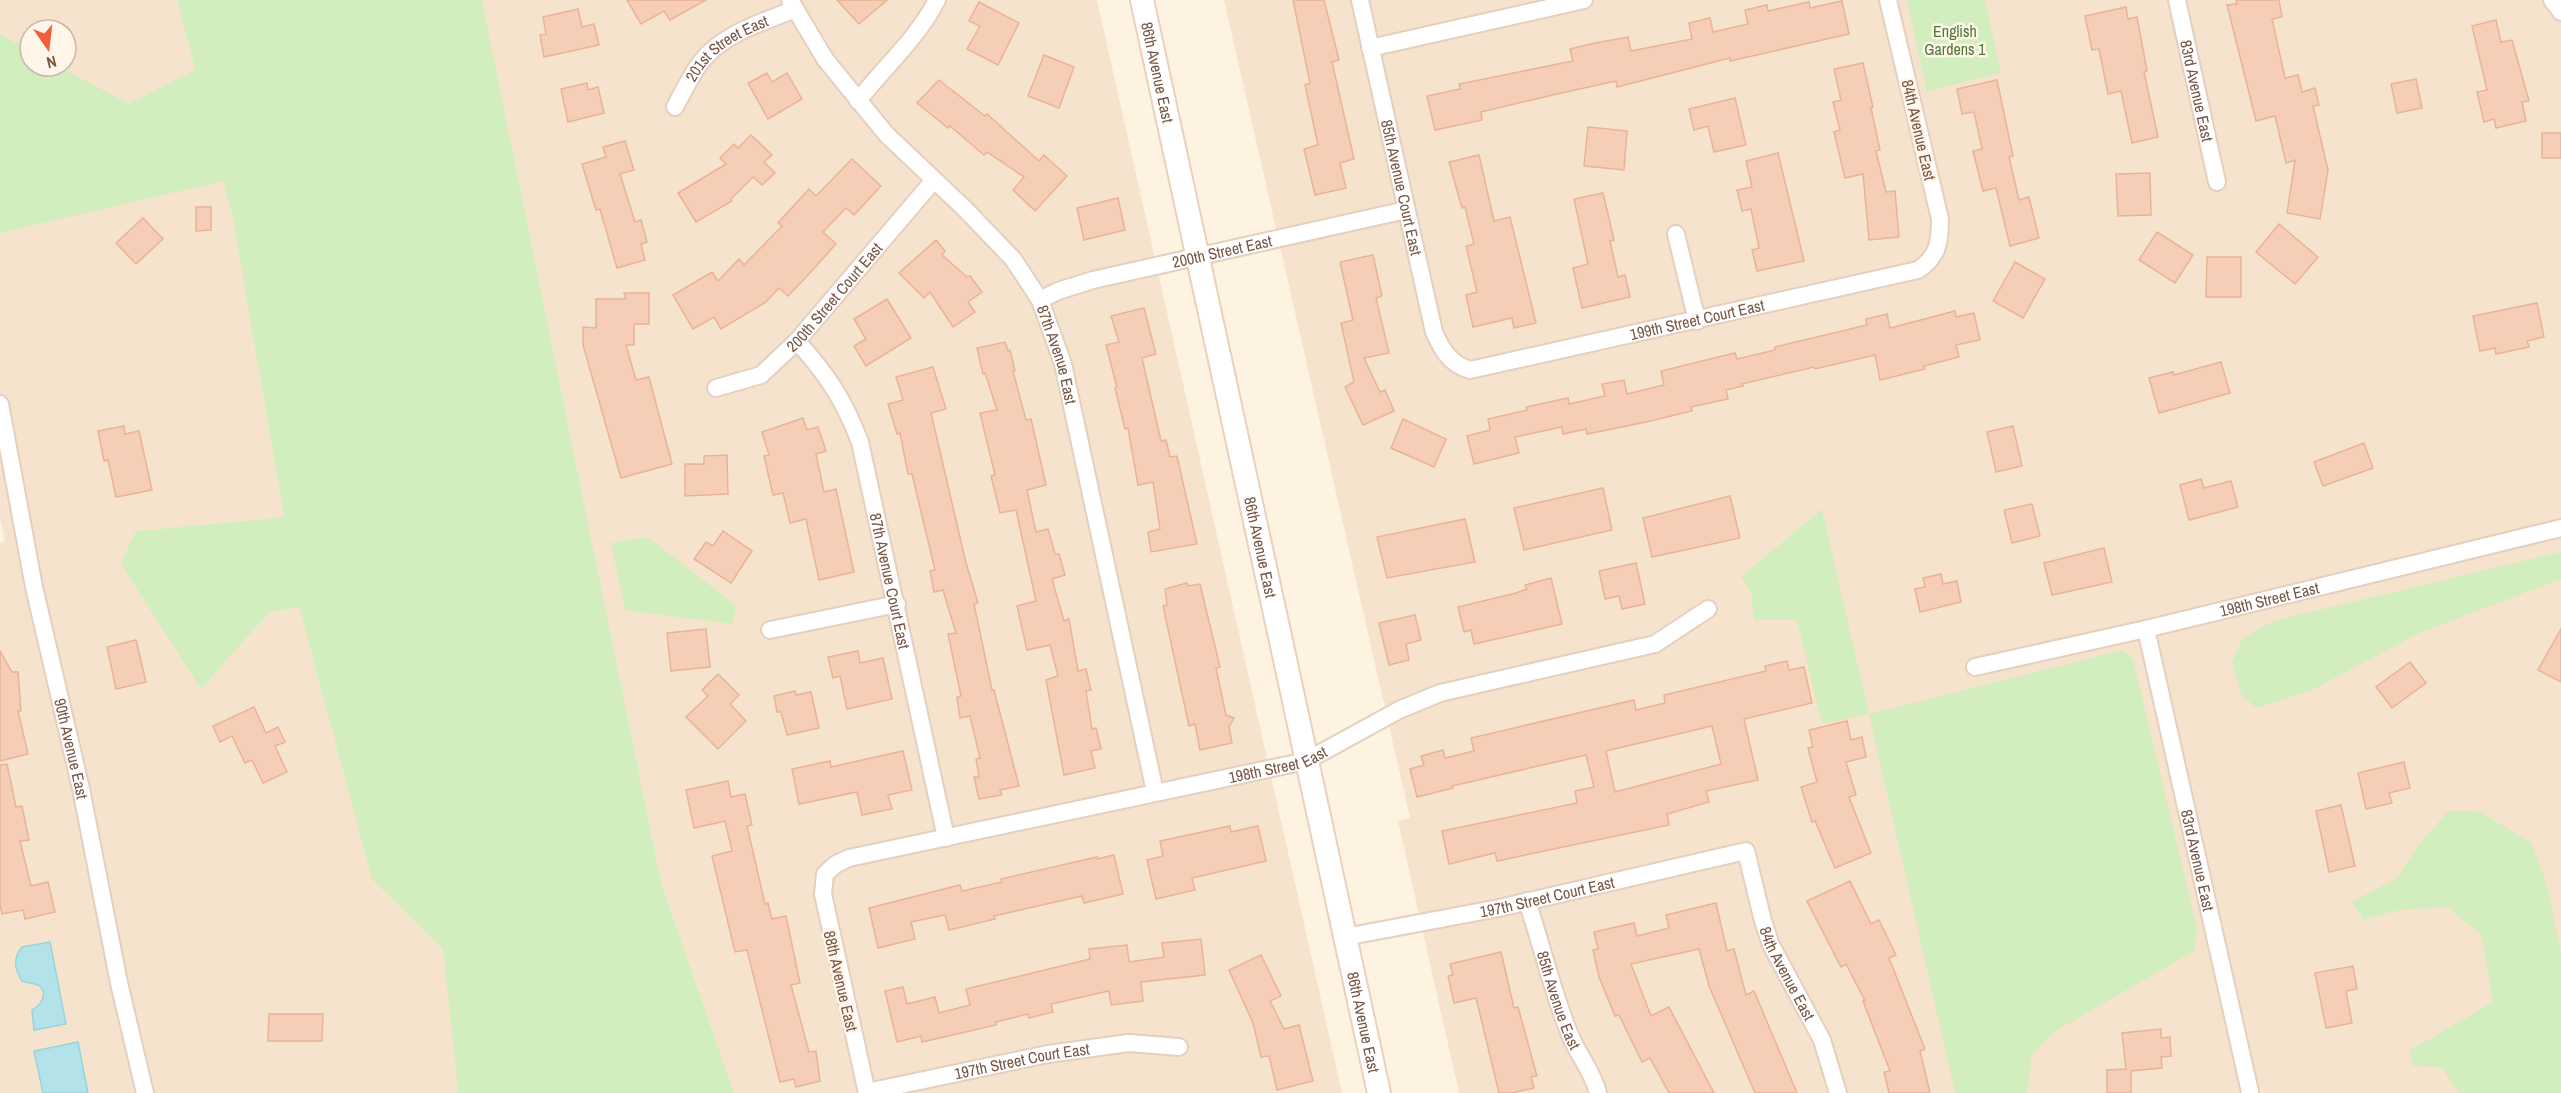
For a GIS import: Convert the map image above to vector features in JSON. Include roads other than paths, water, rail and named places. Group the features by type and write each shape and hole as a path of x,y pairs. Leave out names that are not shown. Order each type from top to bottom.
{"street":[{"path":"858,101 875,79 906,47 927,20 937,0"},
{"name":"86th Avenue East","path":"1142,0 1379,1093"},
{"name":"85th Avenue Court East","path":"1360,0 1434,332 1449,358 1459,367"},
{"path":"1370,48 1584,0"},
{"name":"84th Avenue East","path":"1888,0 1941,219 1940,238 1933,259"},
{"name":"83rd Avenue East","path":"2177,0 2217,182"},
{"path":"2552,0 2561,12"},
{"name":"87th Avenue East","path":"793,5 825,58 858,101 886,134 995,238 1013,259 1040,300 1063,364 1155,792"},
{"name":"201st Street East","path":"675,107 702,61 722,43 793,5"},
{"name":"200th Street Court East","path":"716,388 761,375 797,341 934,180"},
{"name":"200th Street East","path":"1040,300 1058,291 1093,280 1406,210"},
{"path":"1676,234 1697,321"},
{"name":"199th Street Court East","path":"1459,367 1470,370 1481,369 1697,321 1918,270 1933,259"},
{"name":"87th Avenue Court East","path":"797,341 824,371 840,395 860,442 946,838"},
{"name":"90th Avenue East","path":"0,404 34,587 81,789 119,983 145,1093"},
{"name":"198th Street East","path":"1975,667 2146,629 2561,528"},
{"path":"770,630 897,604"},
{"name":"198th Street East","path":"828,871 849,858 1306,761 1399,710 1440,693 1656,645 1708,609"},
{"name":"83rd Avenue East","path":"2146,629 2219,963 2250,1092"},
{"name":"84th Avenue East","path":"1746,851 1763,921 1772,945 1822,1040 1838,1093"},
{"name":"197th Street Court East","path":"1345,937 1527,901 1746,851"},
{"name":"88th Avenue East","path":"828,871 825,873 823,883 825,908 867,1092"},
{"name":"85th Avenue East","path":"1527,901 1543,958 1570,1036 1592,1076 1598,1093"},
{"name":"197th Street Court East","path":"867,1092 1048,1054 1129,1043 1179,1047"}],"water":[{"path":"50,942 66,1024 34,1030 32,1010 41,1002 42,988 22,981 16,968 16,960 22,947"},
{"path":"78,1042 88,1093 43,1093 34,1051"}],"park label":[{"name":"English Gardens 1","path":"1955,40"}]}
